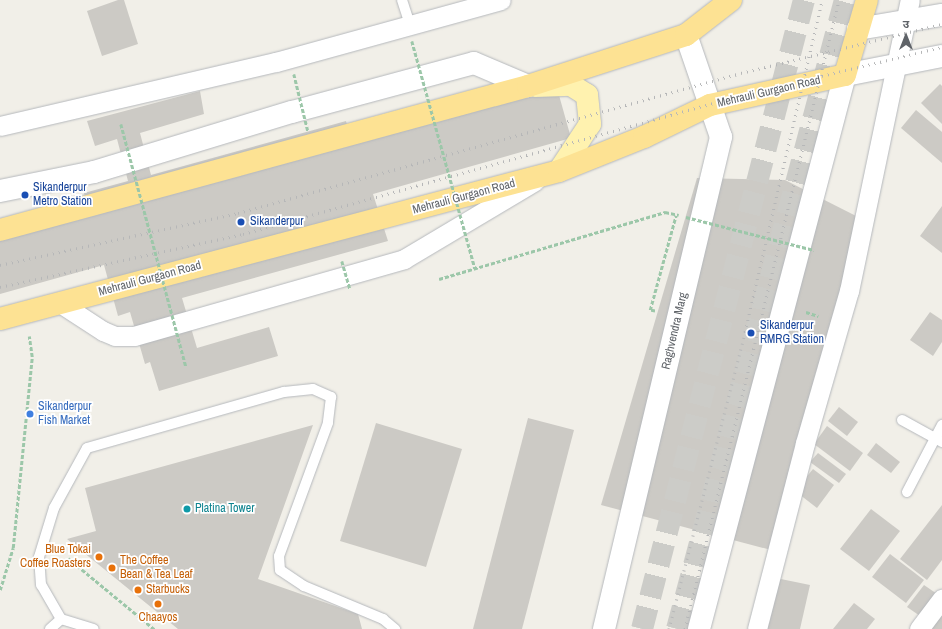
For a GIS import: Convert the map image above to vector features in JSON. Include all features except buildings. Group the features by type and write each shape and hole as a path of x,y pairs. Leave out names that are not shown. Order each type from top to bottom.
{"highway":[{"path":"0,230 528,86 686,36 731,0"},
{"path":"845,74 867,0"},
{"name":"Mehrauli Gurgaon Road","path":"0,319 551,173 644,136 710,105 845,74"}],"main road":[{"path":"528,86 571,85 587,95 590,124 551,173"}],"street":[{"path":"0,126 276,62 411,33 501,0"},
{"path":"757,629 805,443 849,291 895,64 910,0"},
{"path":"858,29 942,15"},
{"name":"Raghvendra Marg","path":"604,629 720,137 686,36"},
{"path":"699,629 845,74 942,56"},
{"path":"0,191 94,172 292,112 474,63 528,86"},
{"path":"60,303 103,331 115,336 134,336 404,258 551,173"},
{"path":"919,629 942,599"}],"lane":[{"path":"402,0 411,33"},
{"path":"94,629 61,619 41,585 39,557 54,508 87,448 284,392 313,389 331,397 328,423 279,556 280,570 304,586 383,619 395,629"},
{"path":"902,420 938,439"},
{"path":"906,492 938,439 942,425"},
{"path":"50,629 61,619"}],"path":[{"path":"411,33 476,268"},
{"path":"294,74 308,131"},
{"path":"121,124 186,366"},
{"path":"439,279 665,212 814,250"},
{"path":"662,313 650,310 676,215"},
{"path":"342,261 350,289"},
{"path":"0,590 13,548 32,357 24,312"},
{"path":"68,558 154,629"}],"tunnel":[{"path":"642,629 804,0"},
{"path":"677,629 845,0"}],"railway":[{"path":"669,629 745,332 822,0"},
{"path":"685,629 839,0"},
{"path":"0,265 238,213 741,73 942,24"},
{"path":"0,287 243,234 746,94 942,47"}],"place":[{"name":"Sikanderpur Metro Station","path":"25,195"},
{"name":"Sikanderpur","path":"241,222"},
{"name":"Sikanderpur RMRG Station","path":"751,333"},
{"name":"Sikanderpur Fish Market","path":"30,414"},
{"name":"Platina Tower","path":"187,509"},
{"name":"Blue Tokai Coffee Roasters","path":"99,557"},
{"name":"The Coffee Bean & Tea Leaf","path":"112,568"},
{"name":"Starbucks","path":"138,590"},
{"name":"Chaayos","path":"158,604"}]}
